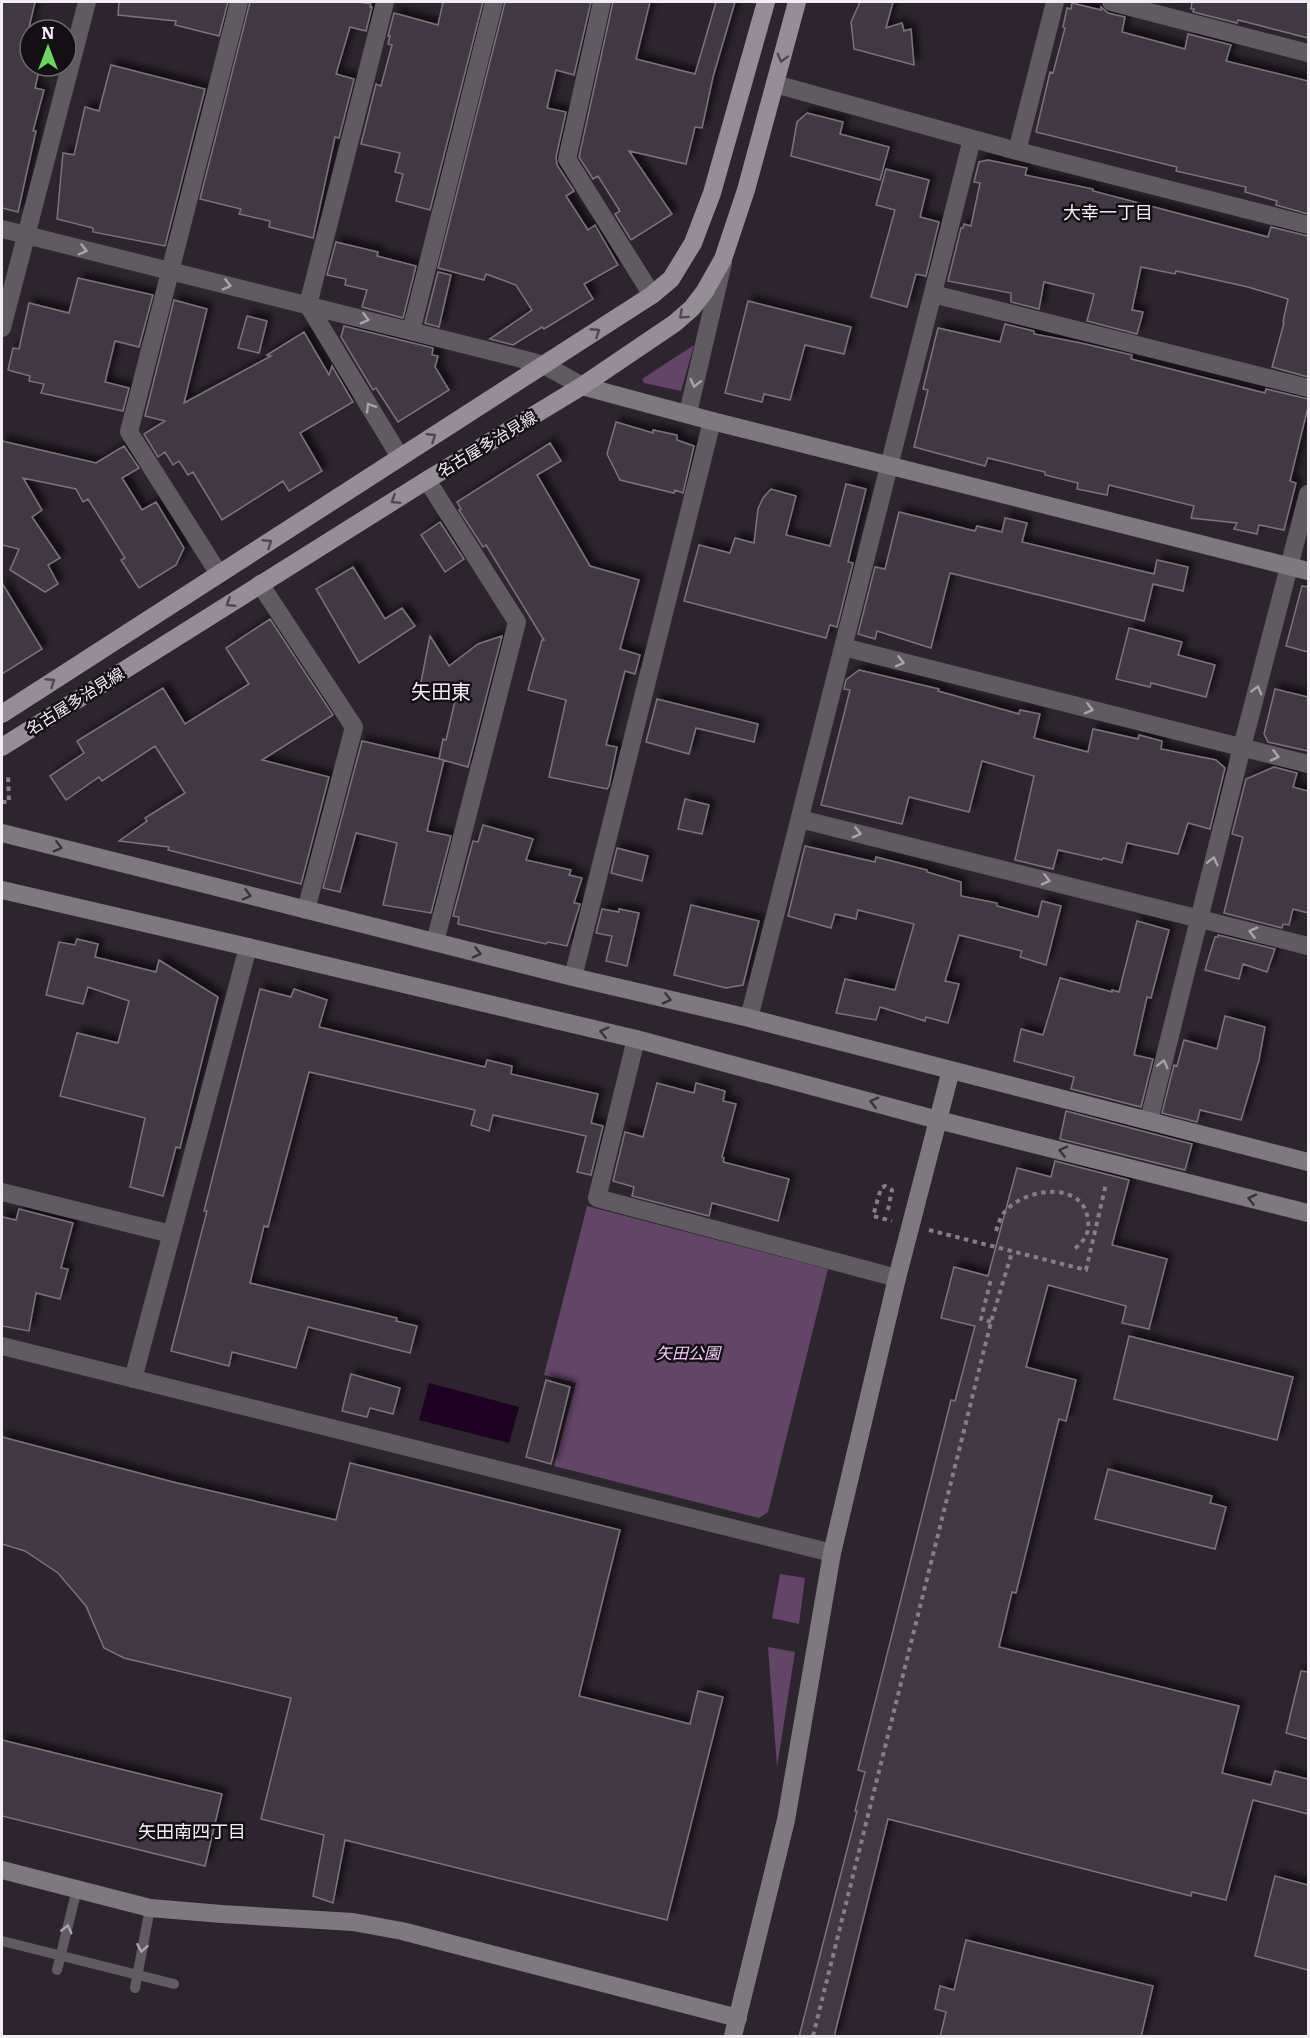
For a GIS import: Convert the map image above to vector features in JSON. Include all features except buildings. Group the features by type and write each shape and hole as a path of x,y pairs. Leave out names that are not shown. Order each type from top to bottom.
{"main road":[{"name":"名古屋多治見線","path":"2,714 652,295 671,279 693,243 712,193 766,2"},
{"name":"名古屋多治見線","path":"2,747 427,480 582,386 675,323 692,308 705,291 723,259 746,190 797,2"}],"street":[{"path":"2,320 87,2"},
{"path":"219,574 129,432 239,2"},
{"path":"385,2 308,305 400,457"},
{"path":"411,331 494,2"},
{"path":"602,2 567,159 652,295"},
{"path":"1017,151 1055,2"},
{"path":"1111,2 1308,53"},
{"path":"775,84 1017,151 1308,225"},
{"path":"749,1018 972,139"},
{"path":"2,230 544,365 582,386 1308,572"},
{"path":"688,413 728,244"},
{"path":"933,294 1308,388"},
{"path":"573,977 712,421"},
{"path":"427,480 517,621 435,942"},
{"path":"1149,1120 1198,918 1308,494"},
{"path":"260,584 354,727 306,910"},
{"path":"843,647 1308,764"},
{"path":"800,819 1308,946"},
{"path":"2,833 573,977 749,1018 1308,1162"},
{"path":"2,890 636,1039 938,1120 1308,1213"},
{"path":"133,1379 248,946"},
{"path":"636,1039 597,1198 897,1278"},
{"path":"733,2037 786,1820 832,1553 897,1278 951,1070"},
{"path":"2,1192 171,1234"},
{"path":"2,1346 832,1553"},
{"path":"2,1870 150,1908 363,1924 402,1931 738,2018"}],"lane":[{"path":"57,1970 77,1889"},
{"path":"135,1988 150,1908"},
{"path":"2,1941 174,1984"}],"path":[{"path":"2,802 9,802 8,774"},
{"path":"926,1230 1086,1270 1107,1179"},
{"path":"888,1210 892,1190 885,1186 881,1188 873,1216 894,1221"},
{"path":"996,1231 1003,1214 1025,1197 1050,1191 1064,1194 1079,1199 1087,1210 1089,1230 1080,1244 1071,1251"},
{"path":"813,2037 991,1322 1012,1252"},
{"path":"991,1279 981,1319 991,1322"}],"green space":[{"path":"694,345 681,391 644,383 642,379"},
{"name":"矢田公園","path":"587,1206 828,1269 768,1512 759,1518 554,1466 576,1383 544,1375"},
{"path":"780,1574 805,1578 799,1624 772,1618"},
{"path":"768,1647 795,1652 777,1767"}],"shaded area":[{"path":"429,1383 519,1407 509,1443 419,1420"}],"district":[{"name":"大幸一丁目","path":"1108,213"},
{"name":"矢田東","path":"441,692"},
{"name":"矢田南四丁目","path":"192,1832"}]}
